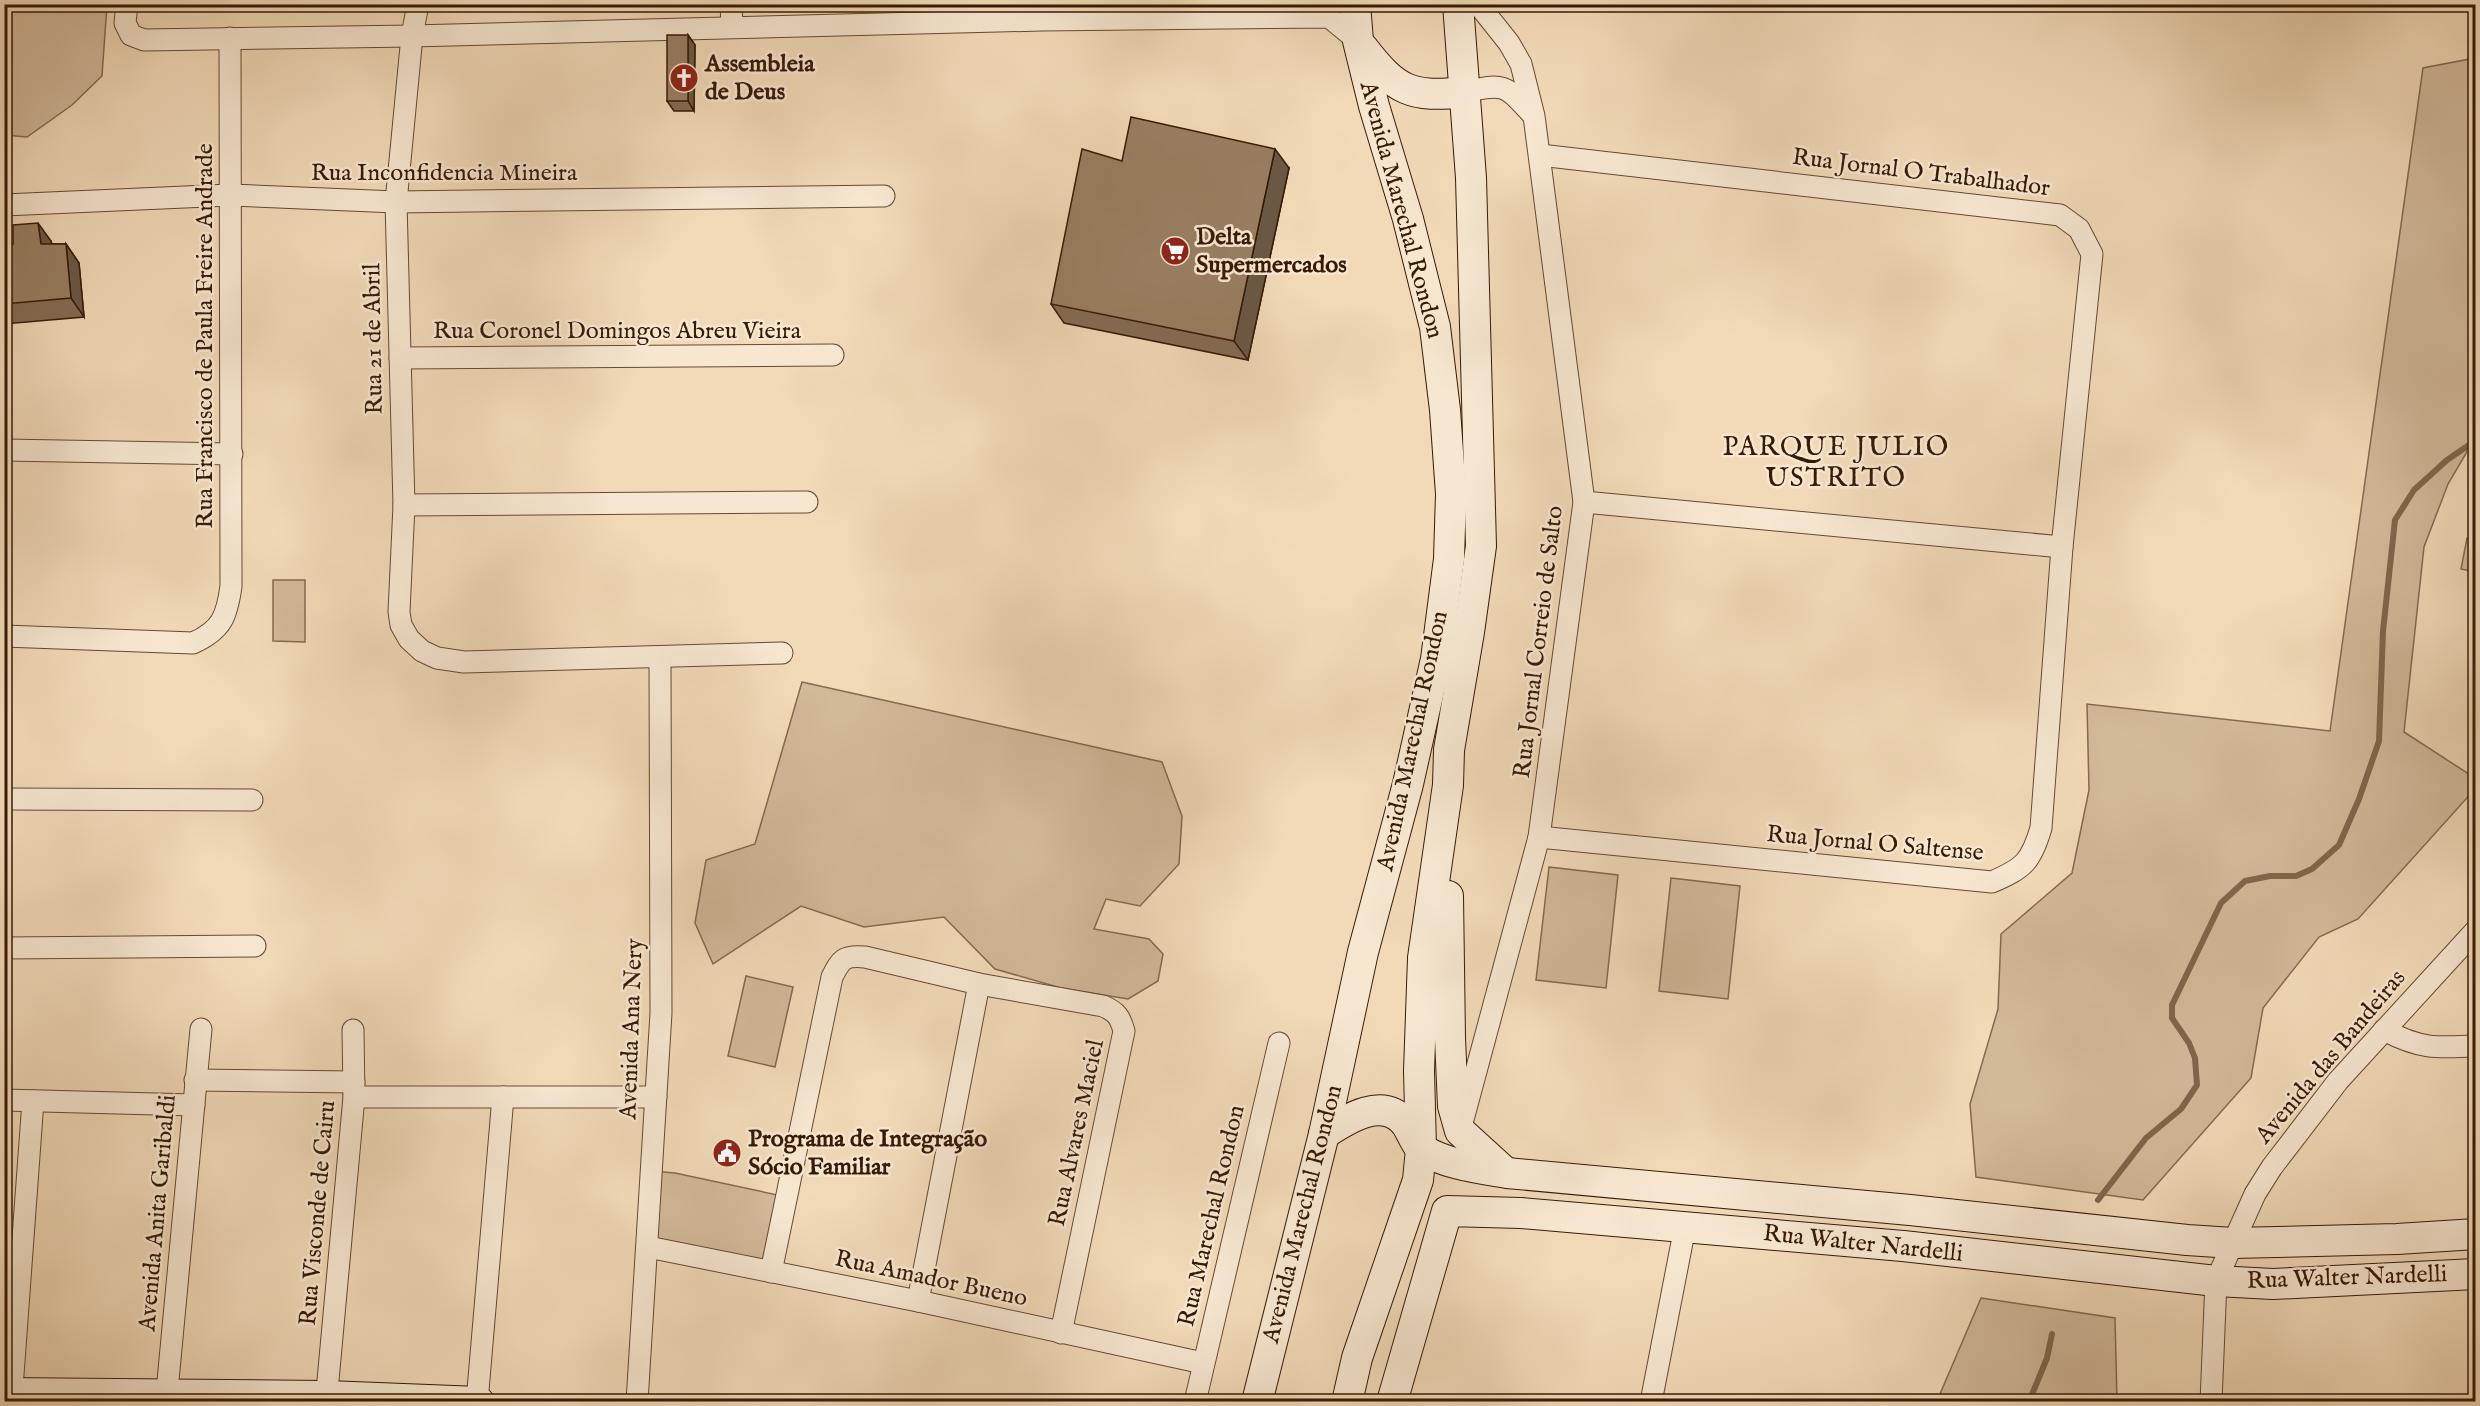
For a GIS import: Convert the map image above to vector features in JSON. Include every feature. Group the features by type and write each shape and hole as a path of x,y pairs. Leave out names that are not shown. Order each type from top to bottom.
{"main road":[{"name":"Avenida Marechal Rondon","path":"1257,1401 1324,1134 1363,952 1408,784 1436,659 1449,559 1451,494 1445,410 1435,327 1408,219 1374,106 1358,41 1355,4"},
{"name":"Avenida Marechal Rondon","path":"1347,1401 1357,1358 1418,1180 1421,1149 1419,1071 1423,958 1448,785 1449,750 1481,546 1471,177 1458,4"},
{"path":"1358,41 1382,72 1397,85 1416,92 1438,95 1465,92"},
{"path":"1416,92 1444,72 1461,47"},
{"path":"1448,785 1447,945 1453,1107 1460,1131 1488,1159 1507,1173"},
{"path":"1324,1134 1351,1117 1370,1110 1388,1111 1404,1121 1421,1149"},
{"name":"Rua Walter Nardelli","path":"1421,1149 1457,1164 1507,1173 1910,1210 2187,1240 2234,1243 2397,1239 2475,1234"},
{"name":"Rua Walter Nardelli","path":"1392,1401 1447,1211 1521,1213 1904,1246 2216,1281 2272,1284 2475,1274"},
{"path":"9,1396 478,1401"}],"street":[{"path":"143,4 126,14 131,35 144,40 412,36 732,27 1040,12 1329,17 1358,41"},
{"name":"Rua 21 de Abril","path":"418,4 412,36 396,202 404,505 398,598 401,625 409,639 422,651 436,658 464,662 660,658"},
{"path":"732,4 732,27"},
{"name":"Rua Jornal Correio de Salto","path":"1460,1131 1539,837 1584,502 1534,116 1521,64 1509,43 1478,4"},
{"name":"Rua Francisco de Paula Freire Andrade","path":"4,636 193,643 215,630 229,607 232,454 230,38"},
{"path":"1465,92 1493,87 1508,89 1534,116"},
{"name":"Rua Jornal O Trabalhador","path":"1540,155 2060,215 2079,229 2092,254 2062,547"},
{"name":"Rua Inconfidencia Mineira","path":"4,206 230,195 396,202 884,196"},
{"name":"Rua Coronel Domingos Abreu Vieira","path":"400,358 833,355"},
{"path":"4,450 232,454"},
{"path":"404,505 807,502"},
{"path":"1584,502 2062,547"},
{"name":"Rua Jornal O Saltense","path":"1539,837 1992,882 2016,871 2034,853 2041,828 2062,547"},
{"path":"660,658 782,653"},
{"name":"Avenida Ana Nery","path":"637,1401 661,1013 660,658"},
{"path":"4,799 252,800"},
{"name":"Avenida das Bandeiras","path":"2211,1401 2216,1281 2255,1194 2272,1167 2338,1081 2475,930"},
{"path":"4,948 255,946"},
{"name":"Rua Alvares Maciel","path":"771,1272 832,977 840,962 851,956 865,957 979,984 1103,1006 1115,1011 1124,1031 1061,1333"},
{"path":"918,1301 979,984"},
{"name":"Avenida Anita Garibaldi","path":"167,1399 201,1029"},
{"name":"Rua Visconde de Cairu","path":"326,1399 354,1090 354,1030"},
{"path":"2384,1030 2405,1041 2430,1048 2475,1046"},
{"name":"Rua Marechal Rondon","path":"1195,1401 1279,1043"},
{"path":"195,1080 503,1097 656,1097"},
{"path":"478,1401 503,1097"},
{"path":"4,1100 194,1105"},
{"path":"9,1396 33,1101"},
{"path":"1651,1401 1685,1227"},
{"name":"Rua Amador Bueno","path":"648,1247 918,1301 1203,1363"}],"shaded area":[{"path":"4,5 107,5 102,76 72,105 27,137 5,135"},
{"path":"2475,58 2475,438 2448,484 2424,547 2404,732 2475,778 2475,789 2358,919 2319,937 2263,1008 2251,1078 2143,1200 1976,1177 1970,1104 1998,1009 2001,934 2072,873 2089,790 2087,704 2330,731 2423,68"},
{"path":"2467,538 2475,539 2475,572 2461,569"},
{"path":"273,580 305,580 305,642 273,641"},
{"path":"802,682 1162,762 1182,816 1179,864 1140,906 1106,899 1094,929 1149,939 1163,954 1158,981 1128,999 1061,988 995,969 944,917 864,927 801,906 713,964 695,923 706,860 755,844"},
{"path":"1549,867 1618,875 1606,988 1536,980"},
{"path":"1671,878 1740,886 1728,999 1659,991"},
{"path":"746,976 793,987 775,1067 728,1056"},
{"path":"652,1171 675,1173 787,1197 771,1272 648,1247"},
{"path":"1981,1298 2115,1318 2117,1401 1937,1401"}],"building":[{"path":"667,35 688,35 688,101 667,101"},
{"name":"Delta Supermercados","path":"1131,117 1275,149 1234,341 1051,304 1082,149 1122,161"},
{"path":"38,223 41,244 66,244 71,298 4,304 4,245 13,244 13,225"}],"waterway":[{"path":"2098,1200 2146,1138 2181,1109 2197,1085 2195,1058 2189,1043 2172,1018 2172,1005 2221,903 2245,881 2270,876 2296,876 2312,869 2339,845 2359,799 2379,741 2383,631 2395,520 2414,490 2447,460 2472,443 2476,429"},
{"path":"2029,1402 2047,1358 2052,1334"}],"place":[{"name":"Assembleia de Deus","path":"684,78"},
{"name":"Delta Supermercados","path":"1175,251"},
{"name":"Programa de Integração Sócio Familiar","path":"727,1153"}],"district":[{"name":"PARQUE JULIO USTRITO","path":"1836,464"}]}
